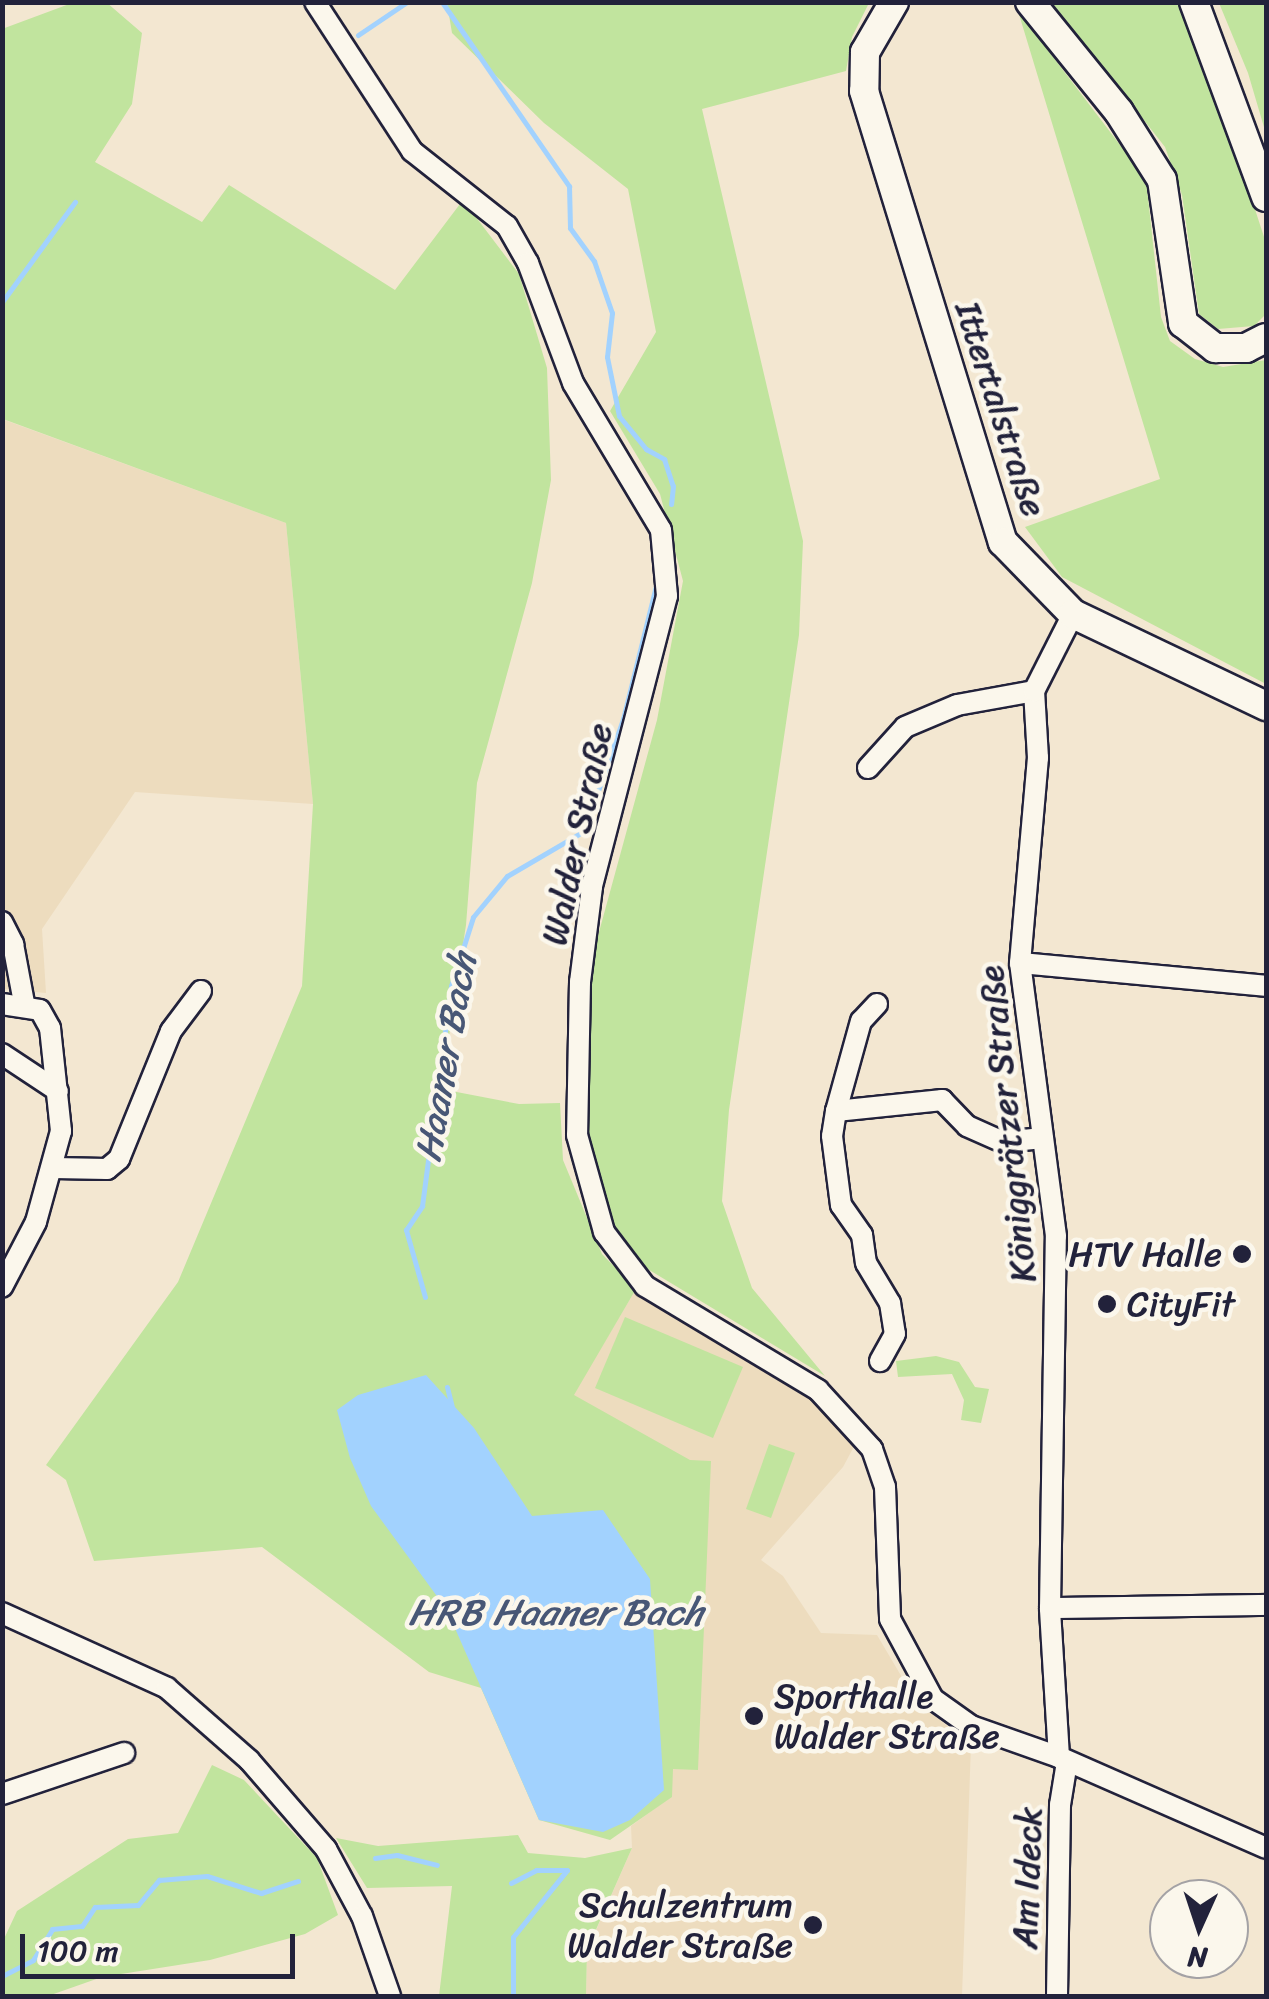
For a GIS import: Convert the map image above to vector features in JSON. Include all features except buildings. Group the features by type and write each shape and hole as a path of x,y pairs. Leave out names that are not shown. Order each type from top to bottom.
{"main road":[{"name":"Ittertalstraße","path":"894,2 864,52 871,122 1002,542 1073,614 1266,706"},
{"path":"1030,2 1119,112 1162,180 1184,324 1214,348 1246,348 1266,338"},
{"path":"1194,2 1266,197"}],"street":[{"name":"Walder Straße","path":"315,2 412,151 507,226 528,263 574,383 661,530 667,596 592,887 580,982 576,1135 587,1188 616,1255 646,1286 835,1404 881,1469 890,1618 912,1670 933,1698 971,1726 1063,1759 1266,1848"},
{"path":"868,768 905,726 957,705 1034,691 1073,614"},
{"name":"Königgrätzer Straße","path":"1034,691 1038,758 1020,962 1057,1274 1050,1608 1063,1759"},
{"path":"2,922 14,944 13,1003 40,1010 50,1028 58,1092 54,1168 2,1287"},
{"path":"1020,962 1266,986"},
{"path":"54,1168 87,1172 120,1159 171,1031 201,991"},
{"path":"877,1004 861,1021 832,1136 841,1205 862,1235 895,1334 880,1361"},
{"path":"2,1054 58,1092"},
{"path":"836,1111 942,1100 967,1126 1002,1142 1043,1138"},
{"path":"1050,1608 1266,1605"},
{"path":"2,1613 168,1688 249,1760 326,1849 362,1916 390,1996"},
{"path":"2,1794 124,1753"},
{"name":"Am Ideck","path":"1057,1996 1063,1759"}],"shaded area":[{"path":"2,419 286,523 313,804 135,792 42,929 46,993 3,989"},
{"path":"636,1289 809,1395 858,1439 843,1467 761,1560 783,1576 821,1633 877,1635 916,1701 971,1745 962,1996 586,1996 587,1951 632,1848 631,1826 672,1796 573,1395"}],"green space":[{"path":"106,2 142,33 132,104 95,162 202,222 229,185 395,290 463,200 519,274 547,368 551,480 532,583 477,783 466,925 441,1089 519,1104 560,1103 563,1160 602,1254 636,1289 574,1395 690,1460 711,1461 698,1770 673,1769 672,1797 610,1840 539,1820 481,1688 429,1672 262,1547 94,1561 66,1480 46,1465 178,1282 302,986 313,804 286,523 3,419 2,29 72,3"},
{"path":"447,3 869,3 852,37 846,71 702,109 803,541 799,635 729,1110 722,1201 752,1288 825,1376 636,1262 604,1207 584,1110 590,965 657,720 683,581 660,494 610,411 656,332 628,189 544,123 452,33"},
{"path":"1052,3 1178,3 1198,35 1266,243 1266,314 1254,326 1218,329 1199,314 1182,195 1165,147"},
{"path":"1219,3 1266,3 1266,134 1248,73"},
{"path":"1018,11 1146,179 1161,317 1170,341 1195,359 1223,367 1266,360 1266,684 1062,577 1025,527 1160,479"},
{"path":"625,1317 743,1367 713,1438 595,1388"},
{"path":"936,1356 959,1362 975,1387 989,1389 981,1423 961,1420 964,1400 952,1374 898,1377 896,1361"},
{"path":"769,1444 795,1453 771,1518 746,1509"},
{"path":"212,1765 244,1780 317,1858 338,1915 305,1934 210,1960 102,1977 48,1996 3,1996 3,1941 17,1911 128,1839 178,1833"},
{"path":"518,1835 528,1853 585,1858 632,1848 587,1950 586,1996 439,1996 452,1886 367,1888 336,1838 378,1846"}],"water":[{"name":"HRB Haaner Bach","path":"426,1375 474,1428 532,1516 603,1510 650,1579 664,1790 630,1820 603,1832 539,1820 447,1610 371,1506 350,1458 337,1410 358,1395"}],"waterway":[{"path":"358,35 407,2"},
{"name":"Haaner Bach","path":"442,2 569,186 570,228 594,261 612,313 607,357 619,416 646,449 664,459 673,486 671,504"},
{"path":"2,302 75,202"},
{"name":"Haaner Bach","path":"425,1297 406,1230 422,1206 451,986 473,917 507,876 584,831 623,719 657,582"},
{"name":"Haaner Bach","path":"447,1387 452,1407"},
{"path":"375,1858 397,1855 437,1865"},
{"path":"511,1883 536,1870 567,1870"},
{"name":"Haaner Bach","path":"513,1996 513,1937 567,1870"},
{"path":"2,1976 33,1960 52,1929 82,1926 95,1907 138,1905 159,1880 207,1876 261,1893 298,1881"}],"place":[{"name":"HTV Halle","path":"1242,1254"},
{"name":"CityFit","path":"1107,1304"},
{"name":"Sporthalle Walder Straße","path":"754,1716"},
{"name":"Schulzentrum Walder Straße","path":"813,1925"}]}
